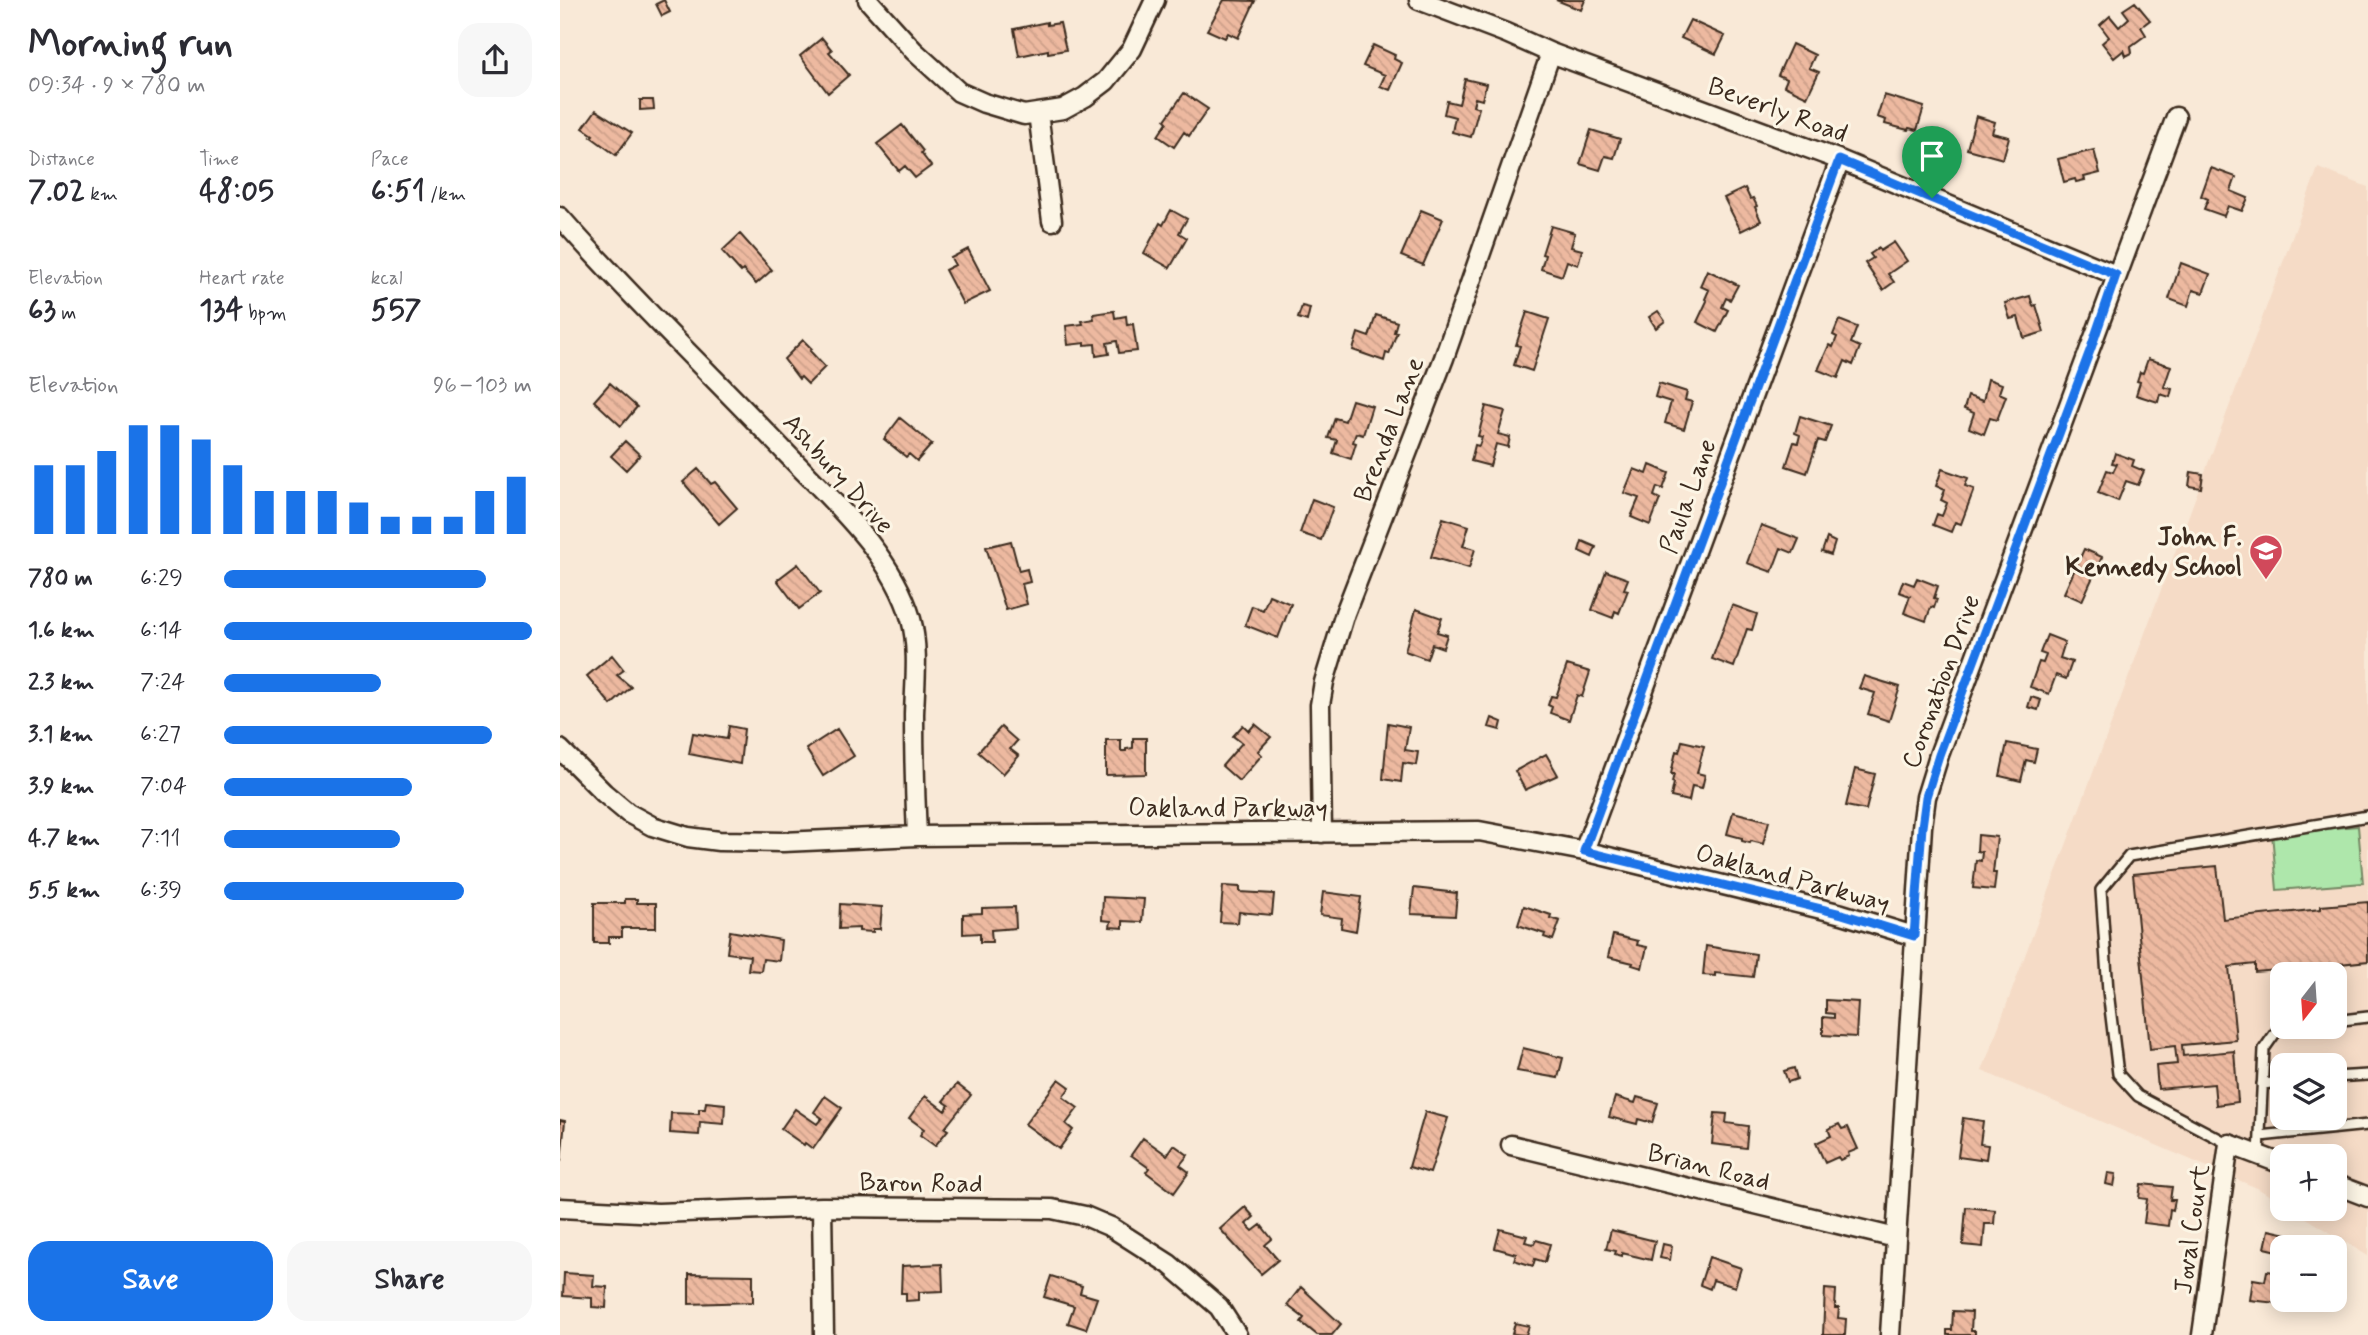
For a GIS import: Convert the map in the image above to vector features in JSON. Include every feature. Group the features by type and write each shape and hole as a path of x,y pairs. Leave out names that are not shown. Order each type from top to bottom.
{"street":[{"path":"868,0 915,51 960,92 984,103 1024,115 1063,108 1106,81 1132,49 1155,0"},
{"name":"Beverly Road","path":"1419,0 1551,53 1839,160 2116,275"},
{"name":"Brenda Lane","path":"1322,833 1320,705 1324,681 1345,613 1444,358 1551,53"},
{"path":"1038,113 1052,221"},
{"name":"Coronation Drive","path":"1890,1335 1914,936 1922,827 1930,787 1939,755 2176,117"},
{"name":"Paula Lane","path":"1584,851 1839,160"},
{"name":"Ashbury Drive","path":"560,217 830,499 878,554 898,582 911,620 915,646 914,755 917,836"},
{"name":"Oakland Parkway","path":"560,749 628,813 652,826 688,837 719,841 783,842 917,836 1479,831 1584,851 1842,914 1914,936"},
{"name":"Joval Court","path":"2202,1335 2229,1144 2270,1159"},
{"name":"Brian Road","path":"1511,1145 1896,1238"},
{"path":"2347,1189 2368,1197"},
{"path":"822,1207 824,1335"},
{"name":"Baron Road","path":"560,1209 659,1213 822,1207 1052,1209 1085,1216 1111,1227 1170,1264 1219,1307 1237,1335"}],"lane":[{"path":"2229,1144 2138,1096 2118,1074 2108,991 2101,890 2129,856 2368,816"},
{"path":"2347,1019 2368,1017"},
{"path":"2259,1155 2264,1049 2270,1040"},
{"path":"2347,1076 2368,1075"},
{"path":"2262,1084 2270,1083"},
{"path":"2260,1136 2368,1125"}],"shaded area":[{"name":"John F. Kennedy School","path":"2318,168 2368,187 2368,1256 2347,1243 2347,1235 2334,1235 2311,1221 2347,1221 2347,1144 2270,1144 2270,1196 1982,1071"}],"green space":[{"path":"2358,826 2363,883 2277,890 2272,833"}],"building":[{"path":"664,0 670,12 662,16 656,4"},
{"path":"1224,0 1255,1 1238,38 1228,33 1225,38 1207,30"},
{"path":"1556,0 1585,0 1581,10"},
{"path":"2135,2 2150,20 2141,27 2146,35 2131,46 2132,53 2126,56 2124,50 2114,58 2102,43 2109,37 2100,25 2110,16 2119,27 2129,18 2123,10"},
{"path":"1690,20 1725,36 1716,54 1681,38"},
{"path":"1047,22 1047,25 1060,23 1066,50 1048,53 1048,50 1019,56 1014,29"},
{"path":"822,38 832,50 829,52 849,75 828,93 800,56"},
{"path":"1792,44 1815,55 1809,68 1819,72 1807,97 1784,86 1787,79 1778,75"},
{"path":"1373,45 1395,55 1394,59 1402,63 1390,90 1380,86 1385,75 1363,66"},
{"path":"1465,79 1486,84 1482,100 1475,98 1473,106 1479,108 1471,137 1452,132 1455,117 1444,114 1447,101 1459,104"},
{"path":"1184,93 1208,109 1189,136 1184,132 1174,147 1158,136 1167,122 1165,120"},
{"path":"1884,95 1924,107 1917,130 1885,124 1886,120 1877,117"},
{"path":"640,100 653,100 654,109 640,110"},
{"path":"596,110 632,133 616,155 583,128"},
{"path":"1976,116 1995,122 1992,133 2009,137 2003,159 1967,149"},
{"path":"902,125 923,151 921,153 931,166 915,178 905,166 899,171 877,144"},
{"path":"1591,130 1620,139 1614,158 1605,156 1600,170 1580,164"},
{"path":"2094,150 2100,173 2084,177 2085,180 2064,182 2058,159"},
{"path":"2211,168 2236,177 2231,191 2248,198 2242,211 2228,206 2224,216 2204,209 2208,199 2201,196"},
{"path":"1745,188 1757,206 1755,207 1761,221 1741,231 1724,198"},
{"path":"1171,210 1187,219 1179,233 1187,238 1170,268 1144,253 1160,223 1163,225"},
{"path":"1421,210 1443,219 1423,265 1401,256"},
{"path":"1551,226 1575,233 1571,247 1582,250 1578,265 1567,261 1562,276 1541,269 1545,255 1542,254"},
{"path":"740,234 772,270 756,284 722,251"},
{"path":"1894,242 1907,261 1888,274 1894,282 1883,290 1865,263 1873,258 1870,254"},
{"path":"968,249 990,291 963,304 945,270 955,265 951,258"},
{"path":"2181,263 2210,274 2203,293 2193,290 2188,306 2169,299"},
{"path":"1707,270 1738,285 1730,300 1726,298 1722,307 1728,310 1717,332 1697,322 1707,301 1705,299 1709,290 1700,286"},
{"path":"2030,296 2033,306 2036,305 2044,332 2024,338 2018,317 2010,319 2005,303"},
{"path":"1302,306 1310,308 1307,321 1298,318"},
{"path":"1114,311 1115,318 1126,316 1127,325 1133,324 1137,351 1119,353 1117,341 1107,343 1109,354 1096,356 1095,344 1068,345 1066,326 1083,324 1082,321 1094,319 1093,314"},
{"path":"1658,311 1665,321 1656,328 1649,317"},
{"path":"1527,312 1549,319 1532,371 1514,365 1520,346 1516,345"},
{"path":"1376,315 1397,322 1394,332 1397,332 1384,361 1353,350 1358,333 1369,337"},
{"path":"1839,320 1857,327 1851,343 1860,347 1853,365 1845,361 1838,378 1818,370 1829,345 1833,347 1837,337 1833,335"},
{"path":"803,340 825,367 808,384 801,377 799,379 784,359"},
{"path":"2148,359 2171,366 2164,387 2172,389 2170,397 2160,394 2158,402 2136,395 2140,372 2143,373"},
{"path":"1988,379 2002,384 1999,393 2006,396 1997,420 1990,418 1984,434 1969,428 1974,413 1964,409 1968,396 1983,401"},
{"path":"610,383 637,407 621,426 594,401"},
{"path":"1659,383 1687,392 1685,400 1692,402 1684,429 1665,423 1671,402 1655,397"},
{"path":"1352,400 1372,406 1363,435 1356,433 1351,459 1333,453 1337,440 1328,438 1335,418 1345,421"},
{"path":"1486,406 1505,411 1498,434 1510,437 1508,447 1496,444 1490,466 1471,461 1475,445 1479,446 1482,437 1478,436"},
{"path":"1800,416 1831,426 1825,442 1818,440 1807,473 1786,466 1794,442 1798,443 1800,435 1795,433"},
{"path":"900,418 932,444 917,461 909,454 906,457 884,439"},
{"path":"625,441 640,455 626,470 611,456"},
{"path":"2115,453 2134,460 2132,466 2144,471 2138,485 2126,481 2118,501 2098,493 2107,470 2113,472 2117,464 2112,463"},
{"path":"1650,465 1669,473 1663,489 1657,487 1654,496 1660,499 1650,525 1631,517 1639,498 1624,493 1634,469 1647,474"},
{"path":"698,469 711,484 715,482 737,508 719,524 683,482"},
{"path":"1942,469 1968,478 1965,486 1974,489 1961,524 1955,522 1951,532 1933,525 1937,514 1942,516 1947,503 1941,500 1945,490 1936,486"},
{"path":"2191,472 2203,474 2201,488 2189,486"},
{"path":"1312,499 1333,507 1321,540 1300,533"},
{"path":"1443,518 1469,526 1463,546 1475,549 1469,568 1431,557"},
{"path":"1761,525 1799,539 1793,553 1781,548 1772,572 1747,563"},
{"path":"1827,538 1835,542 1831,555 1822,552"},
{"path":"1011,541 1019,571 1027,569 1030,582 1022,584 1027,604 1006,610 986,547"},
{"path":"1582,541 1596,547 1592,557 1579,551"},
{"path":"2084,549 2102,557 2082,601 2064,593"},
{"path":"798,564 820,593 799,609 777,580"},
{"path":"1606,571 1628,579 1624,589 1628,590 1619,613 1615,611 1613,618 1592,610"},
{"path":"1917,578 1938,586 1934,608 1931,607 1926,621 1904,613 1910,596 1899,592 1903,581 1914,585"},
{"path":"1269,595 1291,604 1278,638 1245,625 1252,606 1263,610"},
{"path":"1732,605 1757,614 1752,630 1747,629 1734,667 1712,659"},
{"path":"1416,609 1442,618 1437,632 1447,635 1443,648 1432,644 1427,659 1405,651"},
{"path":"2047,635 2065,642 2060,658 2072,662 2066,679 2056,675 2049,694 2030,687 2039,662 2043,663 2046,655 2040,653"},
{"path":"612,655 624,670 617,675 631,687 611,705 587,676"},
{"path":"1567,665 1590,672 1582,697 1577,695 1569,720 1550,713 1552,707 1548,705 1551,696 1556,697"},
{"path":"1864,676 1900,687 1889,721 1868,714 1875,693 1859,688"},
{"path":"2031,697 2041,700 2038,710 2028,707"},
{"path":"1492,718 1502,722 1500,730 1489,727"},
{"path":"1388,723 1409,727 1405,750 1418,752 1416,765 1403,763 1401,782 1383,779"},
{"path":"1255,724 1271,737 1258,751 1262,755 1239,781 1222,766 1242,743 1233,736 1243,725 1249,731"},
{"path":"729,726 744,729 740,764 689,754 693,733 727,739"},
{"path":"1001,727 1017,741 1010,749 1019,756 1003,774 978,752"},
{"path":"837,729 854,756 823,776 806,749"},
{"path":"1133,738 1146,738 1146,774 1106,775 1106,740 1121,740 1121,751 1126,751 1133,748"},
{"path":"1682,741 1704,746 1697,773 1705,775 1702,788 1692,786 1689,801 1671,797 1674,774 1671,774 1676,751 1679,752"},
{"path":"2007,743 2037,749 2034,762 2026,760 2021,781 2000,776"},
{"path":"1546,754 1558,775 1525,790 1515,771"},
{"path":"1855,769 1875,774 1866,810 1846,806"},
{"path":"1733,812 1769,821 1763,844 1742,841 1742,838 1727,834"},
{"path":"1978,835 1997,837 1994,890 1973,888 1976,860 1981,861 1982,852 1977,851"},
{"path":"2217,866 2223,919 2368,902 2368,961 2270,962 2270,971 2255,972 2255,964 2229,967 2236,1040 2182,1045 2183,1056 2234,1051 2238,1102 2216,1105 2214,1084 2158,1089 2156,1066 2177,1064 2175,1046 2150,1049 2133,874"},
{"path":"1223,886 1240,887 1240,892 1274,894 1272,915 1239,912 1238,923 1220,922"},
{"path":"1414,888 1457,893 1455,916 1411,914"},
{"path":"1323,892 1361,897 1356,931 1341,928 1342,918 1320,915"},
{"path":"1103,897 1144,899 1142,922 1123,921 1123,928 1110,927 1111,921 1102,920"},
{"path":"625,899 637,899 637,903 656,903 656,928 622,928 622,937 609,937 609,943 594,943 594,903 625,903"},
{"path":"840,904 882,907 880,929 873,929 873,932 859,931 859,928 839,929"},
{"path":"1524,906 1560,921 1553,940 1544,937 1545,934 1518,925"},
{"path":"1015,907 1016,928 991,930 992,942 980,942 980,933 963,934 963,914 982,913 982,908"},
{"path":"730,931 781,940 779,961 763,959 761,971 748,970 750,956 727,953"},
{"path":"1613,935 1638,941 1637,945 1647,947 1642,968 1608,957"},
{"path":"1706,946 1756,954 1753,977 1715,973 1715,976 1703,975"},
{"path":"1826,1000 1858,1002 1856,1037 1823,1035 1823,1017 1834,1018 1834,1014 1826,1013"},
{"path":"1523,1048 1563,1058 1558,1078 1517,1071"},
{"path":"1794,1068 1797,1079 1788,1082 1784,1071"},
{"path":"1059,1079 1070,1087 1063,1097 1078,1108 1066,1124 1073,1130 1059,1149 1025,1124"},
{"path":"957,1084 971,1095 945,1128 948,1130 935,1146 920,1135 924,1129 909,1118 925,1096 945,1111 949,1105 943,1101"},
{"path":"825,1096 842,1108 813,1149 781,1129 795,1109 817,1124 822,1118 814,1112"},
{"path":"1615,1097 1635,1103 1637,1097 1658,1103 1652,1123 1638,1119 1637,1124 1609,1117"},
{"path":"706,1102 725,1104 724,1124 700,1122 699,1135 670,1133 671,1113 699,1114 699,1109 705,1109"},
{"path":"1425,1112 1448,1118 1430,1173 1409,1167"},
{"path":"1715,1113 1727,1114 1726,1123 1748,1126 1746,1148 1712,1144"},
{"path":"1963,1118 1983,1121 1980,1144 1988,1145 1986,1159 1958,1157"},
{"path":"560,1120 565,1121 561,1161 560,1161"},
{"path":"1839,1124 1842,1129 1848,1127 1858,1149 1840,1160 1838,1157 1825,1163 1816,1143 1831,1136 1828,1129"},
{"path":"1143,1138 1167,1155 1174,1145 1188,1155 1180,1165 1189,1172 1174,1193 1146,1172 1149,1168 1131,1155"},
{"path":"2108,1173 2116,1174 2114,1186 2106,1184"},
{"path":"2141,1184 2172,1187 2170,1200 2175,1200 2173,1210 2170,1209 2168,1226 2144,1223 2147,1199 2139,1198"},
{"path":"1245,1207 1254,1217 1246,1224 1253,1231 1261,1225 1272,1239 1265,1245 1278,1260 1261,1274 1220,1229"},
{"path":"1966,1207 1995,1210 1994,1224 1985,1224 1983,1247 1963,1245"},
{"path":"1500,1229 1527,1236 1525,1242 1534,1244 1536,1240 1550,1244 1545,1262 1535,1259 1533,1266 1514,1260 1516,1254 1495,1248"},
{"path":"1611,1230 1655,1241 1651,1260 1622,1253 1622,1256 1615,1254 1616,1251 1606,1249"},
{"path":"2269,1230 2287,1234 2270,1235 2270,1249 2265,1248"},
{"path":"1663,1244 1672,1246 1670,1260 1660,1258"},
{"path":"1709,1257 1741,1268 1735,1287 1713,1280 1710,1289 1700,1285"},
{"path":"942,1264 943,1291 919,1292 919,1300 906,1301 906,1293 901,1293 902,1266"},
{"path":"2267,1271 2270,1271 2270,1302 2250,1300 2253,1279 2265,1281"},
{"path":"564,1273 594,1275 593,1286 607,1287 606,1308 592,1307 592,1298 563,1296"},
{"path":"689,1274 753,1275 753,1302 689,1304"},
{"path":"1051,1276 1082,1286 1080,1293 1097,1298 1086,1329 1068,1323 1074,1306 1044,1297"},
{"path":"1301,1287 1341,1324 1332,1335 1317,1335 1301,1322 1304,1318 1287,1305"},
{"path":"1825,1289 1836,1290 1835,1308 1839,1308 1838,1318 1846,1319 1845,1335 1823,1335"},
{"path":"1953,1311 1972,1312 1971,1331 1975,1331 1975,1335 1947,1335 1947,1330 1952,1330"},
{"path":"1515,1323 1529,1326 1526,1335 1512,1334"}],"place":[{"name":"John F. Kennedy School","path":"2266,581"}],"route":[{"path":"1839,160 1932,198 2116,275 1939,755 1926,797 1914,936 1842,914 1584,851 1839,160"}]}
